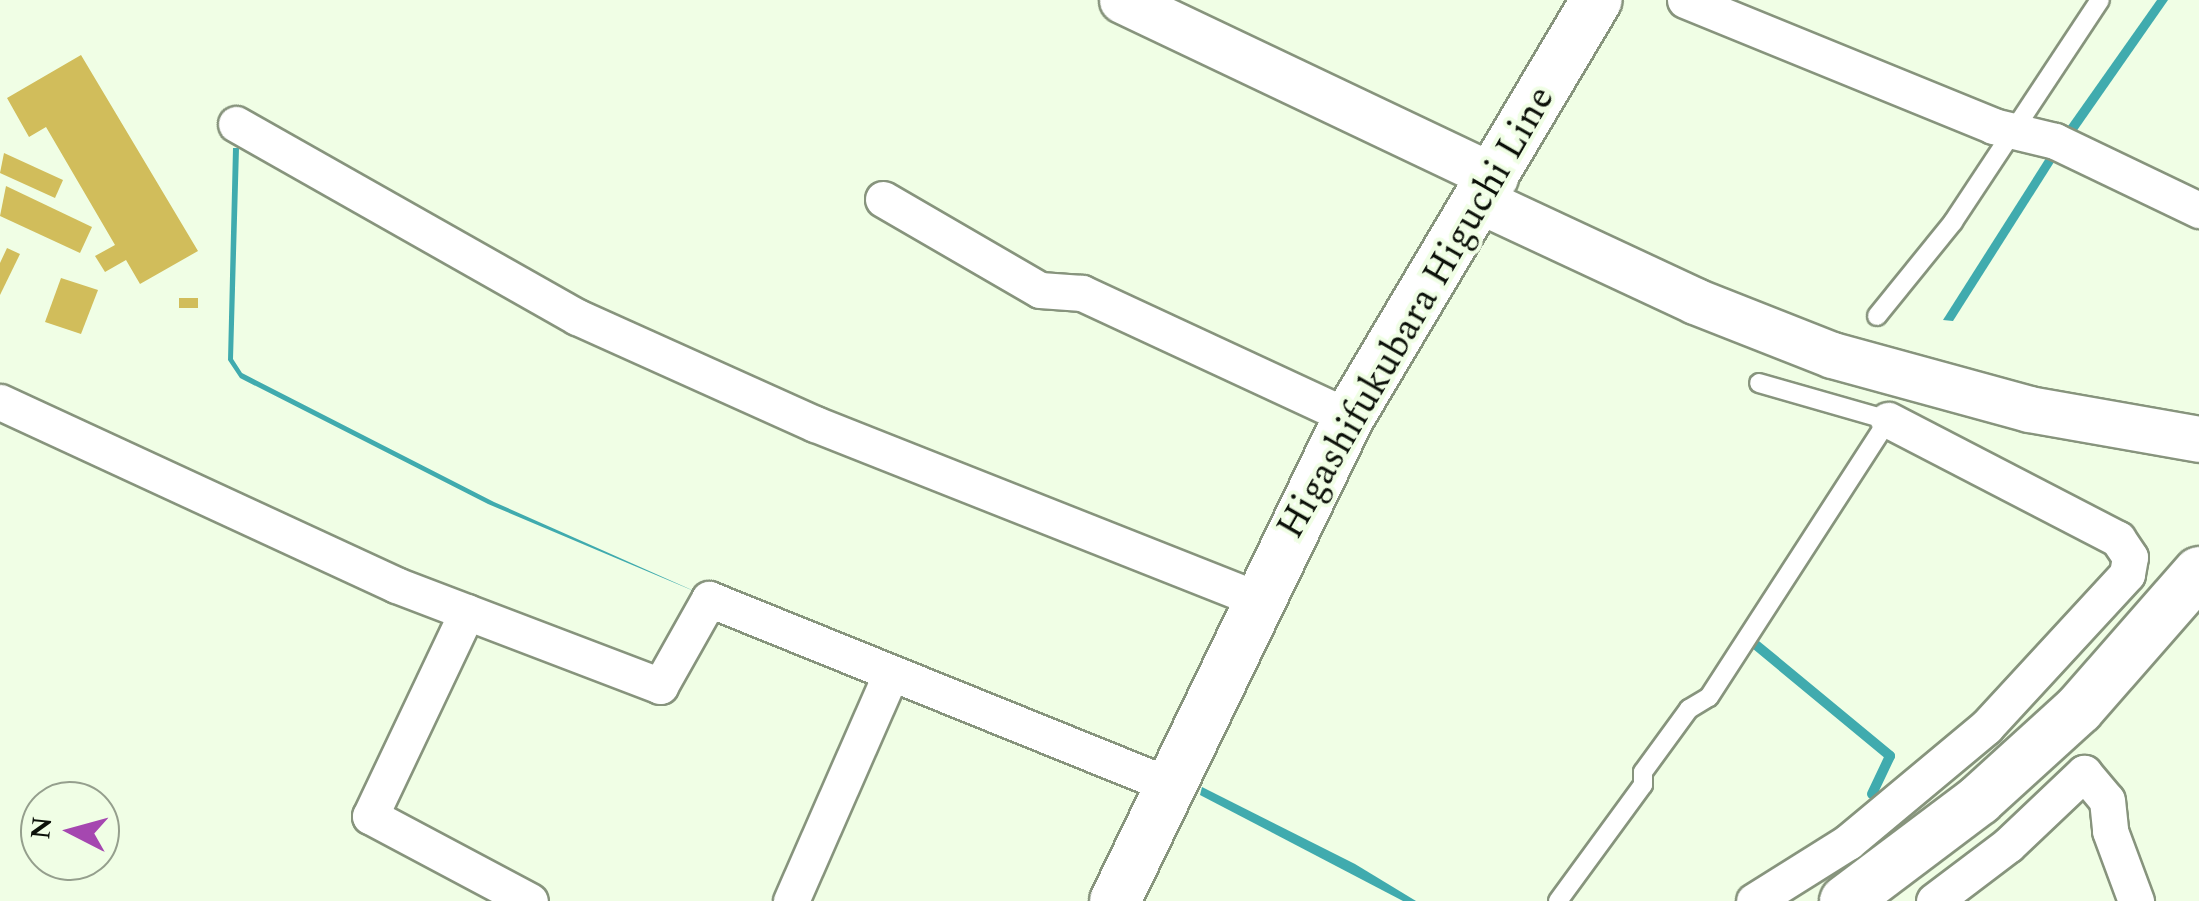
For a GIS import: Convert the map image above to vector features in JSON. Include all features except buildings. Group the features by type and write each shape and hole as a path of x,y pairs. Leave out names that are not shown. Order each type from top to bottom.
{"main road":[{"name":"Higashifukubara Higuchi Line","path":"1115,901 1257,599 1349,417 1488,189 1596,0"},
{"path":"1845,901 1978,800 2079,709 2199,572"}],"street":[{"path":"1122,0 1488,189 1678,294 1832,355 2029,408 2199,439"},
{"path":"1685,0 2128,171 2199,210"},
{"path":"236,124 577,317 815,424 1257,599"},
{"path":"883,199 1040,290 1082,294 1349,417"},
{"path":"0,402 467,612 660,686 709,599 1168,784"},
{"path":"1772,896 1848,842 1986,727 2127,574 2130,557 2118,539 1888,420"},
{"path":"467,612 370,816 530,901"},
{"path":"792,901 891,672"},
{"path":"1934,901 2008,845 2084,774 2107,800 2110,831 2136,901"}],"lane":[{"path":"1878,316 1953,222 2100,0"},
{"path":"1558,901 1643,785 1644,772 1688,709 1710,697 1888,420 1759,383"}],"water":[{"path":"2157,0 2168,0 2071,139 2061,136"},
{"path":"2053,147 2061,151 1953,321 1943,320"},
{"path":"233,148 239,148 233,359 242,373 494,502 701,594 488,504 240,378 228,360"},
{"path":"1202,787 1355,864 1416,901 1403,901 1200,795"}],"waterway":[{"path":"1756,645 1890,756 1872,794"}]}
